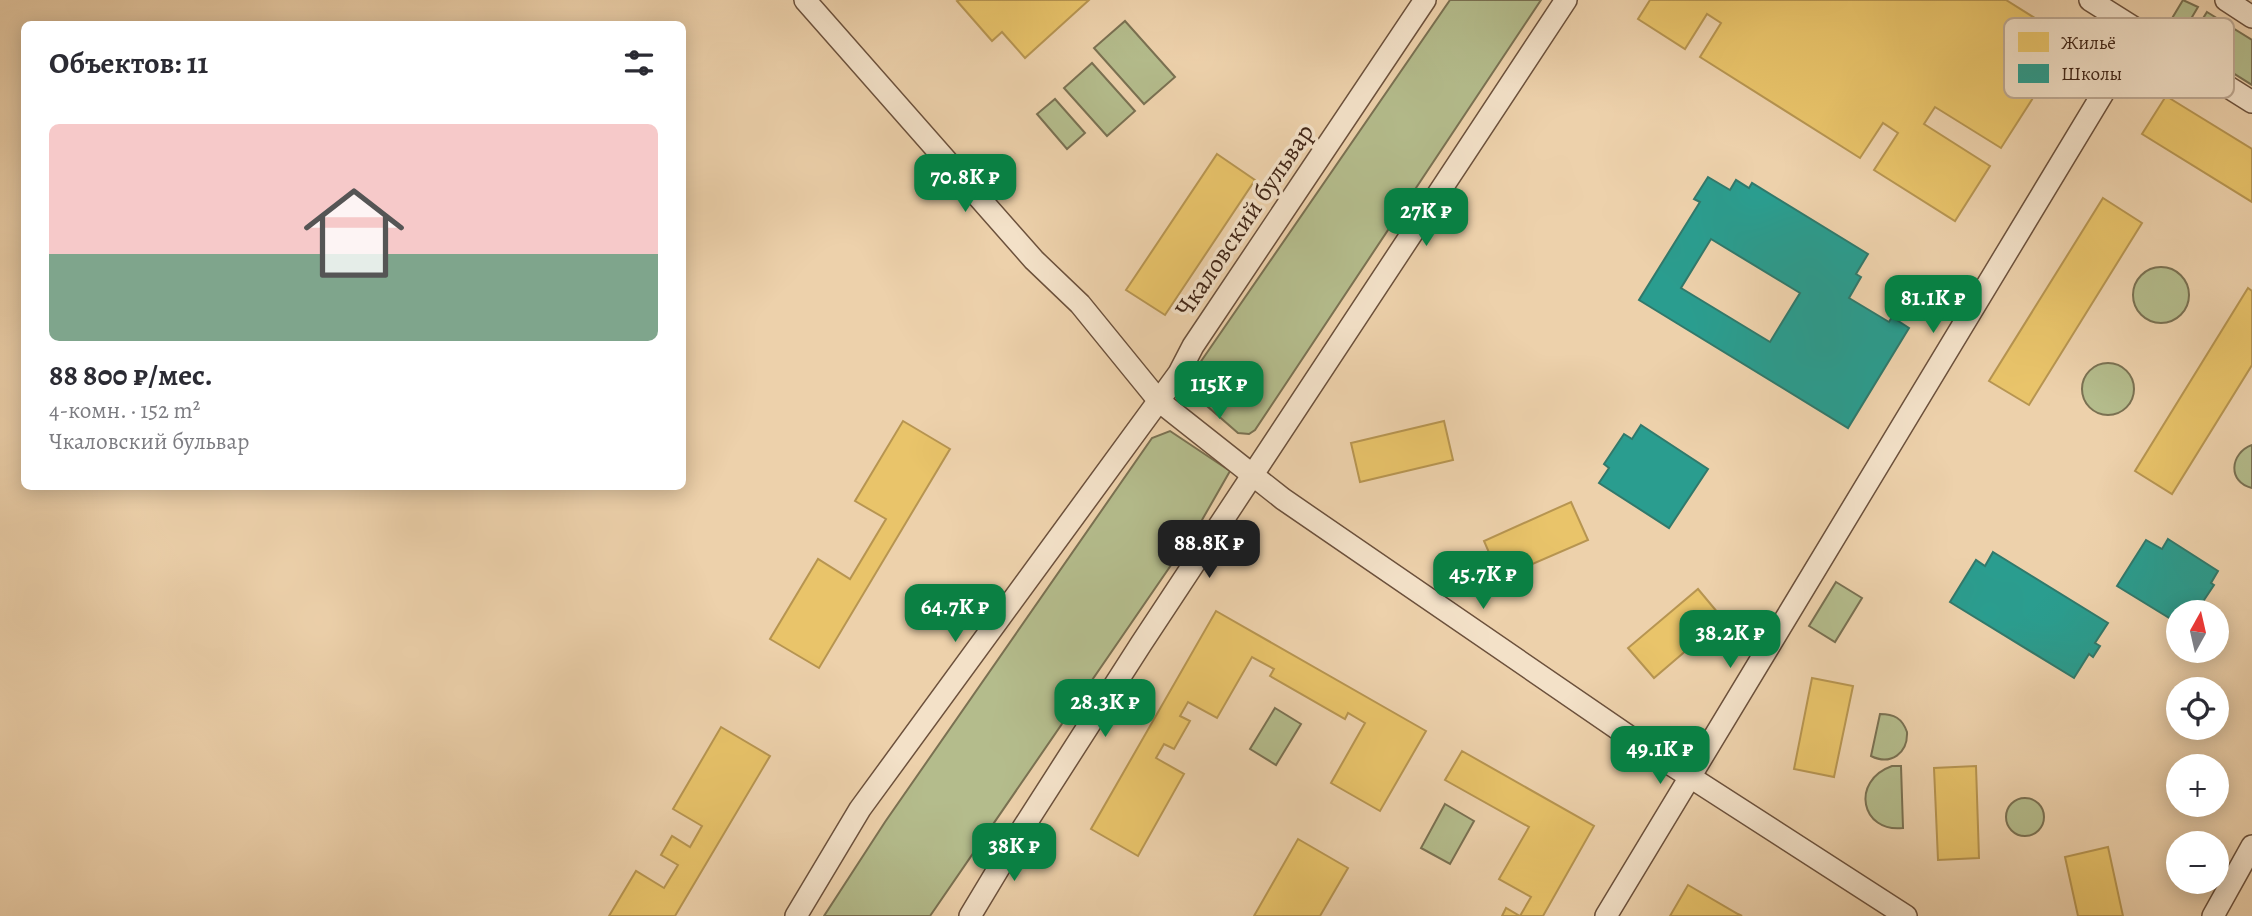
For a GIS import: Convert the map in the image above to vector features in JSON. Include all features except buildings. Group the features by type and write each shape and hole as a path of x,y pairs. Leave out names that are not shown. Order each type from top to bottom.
{"street":[{"path":"805,0 1034,260 1080,304 1159,401 1295,507 1642,746 1906,916"},
{"name":"Чкаловский бульвар","path":"796,916 860,809 1159,401 1425,0"},
{"path":"970,916 1123,672 1254,476 1291,413 1566,0"},
{"path":"2090,0 2118,18"},
{"path":"2226,0 2252,17"},
{"path":"2234,91 2252,102"},
{"path":"1606,916 2100,98"},
{"path":"2213,916 2252,846"}],"green space":[{"path":"1450,0 1541,0 1255,430 1249,434 1238,433 1184,386"},
{"path":"2183,0 2198,7 2191,18 2172,18"},
{"path":"2207,12 2217,18 2203,18"},
{"path":"1125,21 1175,77 1144,104 1094,48"},
{"path":"2234,29 2252,40 2252,85 2234,74"},
{"path":"1092,63 1135,111 1107,136 1064,88"},
{"path":"1055,99 1085,133 1067,149 1037,114"},
{"path":"2155,267 2167,267 2177,271 2185,279 2189,295 2185,311 2177,319 2167,323 2155,323 2145,319 2137,311 2133,301 2133,289 2137,279 2145,271"},
{"path":"2108,363 2127,370 2134,389 2127,408 2108,415 2089,408 2082,389 2089,370"},
{"path":"1170,431 1230,471 1202,520 930,916 824,916 885,822 1152,438"},
{"path":"2252,445 2252,488 2238,480 2234,467 2239,454"},
{"path":"1836,582 1862,598 1835,642 1809,626"},
{"path":"1275,708 1301,724 1276,765 1250,749"},
{"path":"1880,714 1897,718 1907,732 1905,746 1897,756 1891,758 1878,759 1871,756"},
{"path":"1892,766 1901,766 1903,828 1878,823 1870,815 1866,804 1870,783 1879,773"},
{"path":"2025,798 2038,804 2044,817 2038,830 2025,836 2012,830 2006,817 2012,804"},
{"path":"1445,804 1474,821 1450,864 1421,848"}]}
